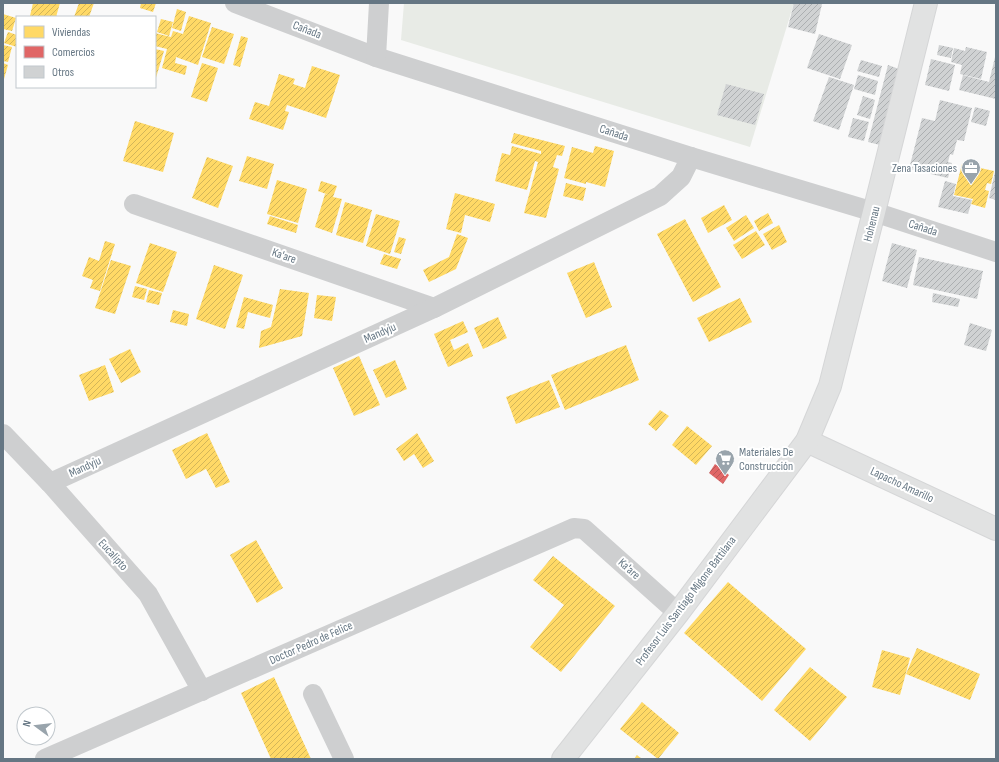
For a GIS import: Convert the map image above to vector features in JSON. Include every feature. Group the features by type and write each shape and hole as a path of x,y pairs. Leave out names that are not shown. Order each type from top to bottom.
{"main road":[{"name":"Hohenau","path":"807,441 830,386 926,3"},
{"name":"Lapacho Amarillo","path":"807,441 996,529"},
{"name":"Profesor Luis Santiago Migone Battilana","path":"563,759 678,613 807,441"}],"street":[{"name":"Cañada","path":"235,3 376,57 690,157 874,212 996,252"},
{"path":"376,57 379,3"},
{"name":"Mandyju","path":"50,483 434,308 660,196 681,177 690,157"},
{"name":"Ka'are","path":"134,204 434,308"},
{"name":"Eucalipto","path":"3,434 50,483 148,594 202,691"},
{"name":"Ka'are","path":"578,528 584,529 678,613"},
{"name":"Doctor Pedro de Felice","path":"46,759 570,530 578,528"},
{"path":"313,694 344,759"}],"shaded area":[{"path":"404,3 794,3 750,147 401,40"}],"building: Viviendas":[{"path":"33,3 60,3 56,16 30,16"},
{"path":"79,3 94,3 89,16 74,16"},
{"path":"141,3 156,3 153,12 140,8"},
{"path":"177,9 186,12 181,31 172,28"},
{"path":"3,14 16,18 12,31 3,29"},
{"path":"189,16 211,23 198,65 176,57 175,63 187,66 185,75 162,68 167,49 156,46 156,33 171,37 173,31 183,34"},
{"path":"161,19 173,22 169,36 157,32"},
{"path":"212,27 234,34 224,64 202,57"},
{"path":"8,32 16,35 16,47 4,43"},
{"path":"241,36 248,38 240,67 233,65"},
{"path":"3,45 12,47 8,62 3,61"},
{"path":"156,49 164,51 156,78"},
{"path":"3,63 8,65 4,79 3,78"},
{"path":"202,63 218,68 207,102 191,97"},
{"path":"312,66 340,75 326,118 287,105 285,111 289,112 283,130 249,119 255,102 269,106 279,74 295,79 293,84 305,88"},
{"path":"135,121 174,133 163,172 123,161"},
{"path":"514,133 565,146 562,156 557,155 553,167 559,169 546,218 524,213 538,162 535,161 527,190 495,181 502,153 510,155 512,146 541,154 541,151 511,143"},
{"path":"595,146 614,151 605,187 564,178 572,147 593,153"},
{"path":"247,156 274,164 267,189 239,181"},
{"path":"207,157 233,166 218,208 192,198"},
{"path":"962,164 994,171 991,184 987,183 985,190 989,191 985,208 971,204 973,199 954,195"},
{"path":"277,180 307,189 298,223 267,214"},
{"path":"321,181 337,186 333,197 342,199 332,233 315,227 325,194 329,195 318,191"},
{"path":"566,183 586,188 583,201 563,196"},
{"path":"455,193 495,204 490,222 465,215 461,233 446,229"},
{"path":"345,202 372,210 363,243 336,235"},
{"path":"724,205 732,220 708,233 701,218"},
{"path":"768,213 773,223 759,231 754,221"},
{"path":"376,214 400,221 390,254 366,246"},
{"path":"746,215 754,228 734,241 726,228"},
{"path":"270,216 298,225 296,233 267,224"},
{"path":"685,219 721,287 693,302 657,234"},
{"path":"779,225 787,242 772,250 763,234"},
{"path":"756,231 765,245 742,259 733,245"},
{"path":"457,234 468,238 456,269 429,282 423,270 449,257"},
{"path":"399,237 406,239 401,254 394,252"},
{"path":"105,241 115,244 100,291 90,288 93,280 82,276 89,257 99,261"},
{"path":"150,243 177,252 163,292 136,283"},
{"path":"384,254 401,259 397,269 380,264"},
{"path":"111,260 131,266 115,314 95,308"},
{"path":"594,262 612,307 586,318 567,273"},
{"path":"214,265 243,275 225,329 196,319"},
{"path":"135,286 147,289 144,300 132,297"},
{"path":"280,289 309,293 302,336 259,348 261,331 271,327"},
{"path":"149,290 162,293 159,305 146,302"},
{"path":"317,295 336,297 332,321 314,318"},
{"path":"244,297 273,305 270,318 248,312 244,329 236,327"},
{"path":"740,298 752,322 709,342 697,318"},
{"path":"173,310 189,314 187,326 170,322"},
{"path":"498,317 507,338 483,349 474,328"},
{"path":"463,321 468,332 450,340 454,350 468,343 473,356 448,367 434,334"},
{"path":"626,345 639,380 565,410 551,375"},
{"path":"130,349 141,372 121,383 109,359"},
{"path":"359,356 380,405 354,416 333,368"},
{"path":"395,360 407,389 386,398 373,370"},
{"path":"105,365 114,392 89,401 79,375"},
{"path":"549,380 560,407 516,424 506,397"},
{"path":"660,410 669,416 656,431 648,424"},
{"path":"687,426 712,446 696,465 672,445"},
{"path":"207,433 230,482 216,488 206,469 186,479 172,450"},
{"path":"417,433 434,461 423,468 414,454 404,461 396,449"},
{"path":"256,540 283,588 257,603 230,555"},
{"path":"553,556 615,606 561,672 530,647 564,605 533,580"},
{"path":"728,582 806,649 762,701 684,633"},
{"path":"917,648 980,674 970,700 906,674"},
{"path":"882,650 910,658 900,695 872,687"},
{"path":"810,667 847,697 810,741 774,710"},
{"path":"274,677 311,759 271,759 241,693"},
{"path":"642,702 679,733 658,759 620,729"},
{"path":"637,755 642,759 634,759"}],"building: Comercios":[{"path":"715,464 729,475 723,484 709,473"}],"building: Otros":[{"path":"794,3 822,4 815,34 788,27"},
{"path":"819,34 852,45 840,79 807,68"},
{"path":"939,45 953,48 951,58 937,55"},
{"path":"966,47 987,52 981,79 960,74 962,65 951,62 954,48 965,51"},
{"path":"995,57 996,99 959,90 963,75 989,82"},
{"path":"931,59 955,65 949,91 925,85"},
{"path":"861,60 882,66 879,77 857,71"},
{"path":"888,65 899,69 880,145 868,142"},
{"path":"858,75 878,81 875,95 854,89"},
{"path":"829,77 854,85 839,130 813,121"},
{"path":"726,84 764,94 755,125 717,115"},
{"path":"863,96 875,100 870,119 857,115"},
{"path":"940,100 972,108 964,141 957,140 953,155 950,154 948,162 952,163 948,178 909,169 922,118 935,121"},
{"path":"975,107 990,111 986,126 971,122"},
{"path":"853,118 869,122 864,141 848,137"},
{"path":"996,172 996,200 989,198"},
{"path":"945,181 956,184 953,196 972,200 968,214 938,207"},
{"path":"892,243 917,250 907,288 882,281"},
{"path":"919,257 983,271 977,299 913,285"},
{"path":"933,293 960,299 958,307 932,302"},
{"path":"970,323 992,330 986,351 964,345"}],"place":[{"name":"Zena Tasaciones","path":"971,185"},
{"name":"Materiales De Construcción","path":"725,476"}]}
